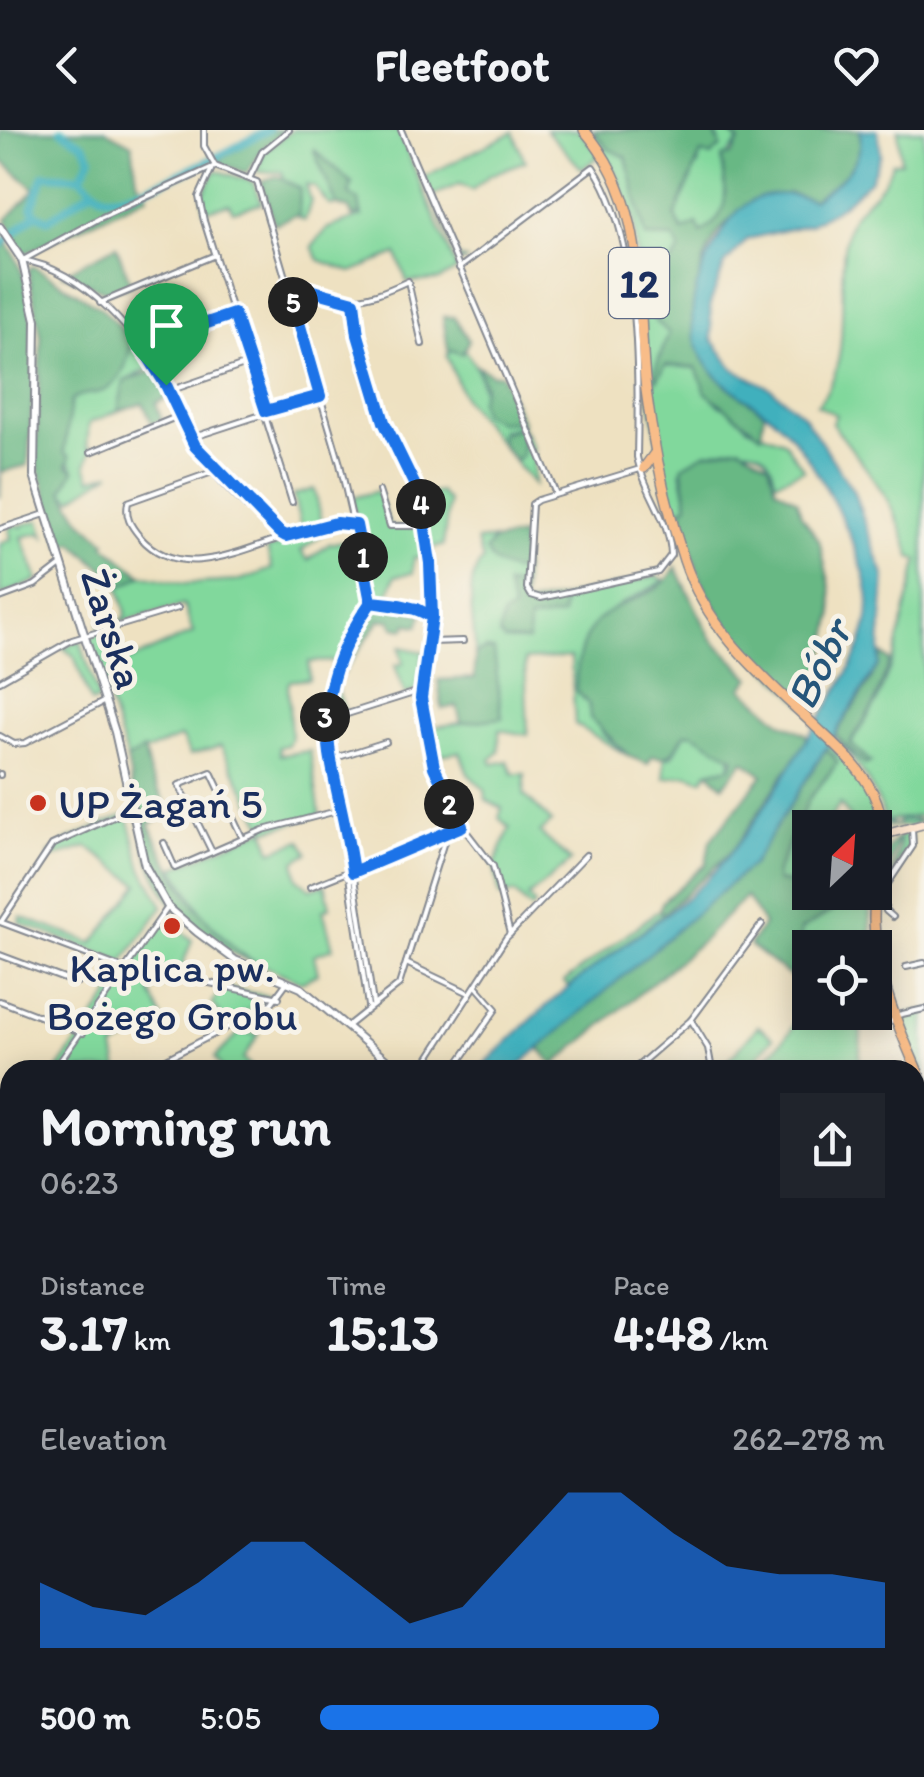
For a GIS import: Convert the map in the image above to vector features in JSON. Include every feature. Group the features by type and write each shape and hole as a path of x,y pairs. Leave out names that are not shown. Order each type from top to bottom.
{"main road":[{"name":"12","path":"584,130 618,181 633,225 655,445 680,549 702,602 734,647 852,761 876,798 879,810"},
{"path":"642,468 654,458 655,445"},
{"path":"642,468 657,470 663,478"},
{"path":"892,833 924,824"},
{"name":"12","path":"876,910 874,926 894,1018 913,1060"}],"street":[{"path":"204,130 213,166"},
{"path":"250,177 262,152 290,130"},
{"path":"400,130 556,494"},
{"path":"213,166 198,197 292,502"},
{"path":"22,260 100,218 213,166 250,177 260,187 356,525 371,602 331,679 325,722 371,1004"},
{"path":"458,268 593,166 614,201 625,240 642,468 662,514 671,548 665,568 535,598 527,588 529,511 534,501 642,468"},
{"name":"Żarska","path":"1,228 22,260 38,334 32,463 105,701 145,866 168,907 235,960 288,981 383,1060"},
{"path":"100,303 215,255"},
{"path":"22,260 50,271 100,303 141,345 169,390 191,438 216,471 286,536"},
{"path":"288,284 354,302 408,281 422,344"},
{"path":"354,302 386,428 419,492 432,617 420,691 434,767 462,826 494,866 510,934"},
{"path":"141,345 234,314"},
{"path":"169,390 250,363"},
{"path":"191,438 320,396"},
{"path":"91,452 181,415"},
{"path":"216,471 128,502 125,514 133,528 146,543 171,558 233,554 336,523 356,525"},
{"path":"379,491 390,526 423,526"},
{"path":"0,529 45,514"},
{"path":"0,598 35,585 61,566"},
{"path":"371,602 417,609 432,617"},
{"path":"0,680 84,635 178,608"},
{"path":"430,642 463,641"},
{"path":"325,722 420,691"},
{"path":"0,736 18,745 105,701"},
{"path":"330,760 386,742"},
{"path":"212,852 179,785 211,772 244,839"},
{"path":"126,969 0,922 52,845 131,809"},
{"path":"164,844 175,868 244,839 340,814"},
{"path":"310,887 462,826"},
{"path":"893,917 886,912 883,891 913,846 912,829"},
{"path":"346,1027 398,987 447,832"},
{"path":"428,1060 510,934 586,855"},
{"path":"62,1060 168,907"},
{"path":"645,1060 691,1020 762,924"},
{"path":"0,954 73,983 84,980 93,957"},
{"path":"406,963 470,994"},
{"path":"906,967 924,963"},
{"path":"182,978 278,998"},
{"path":"164,1060 278,998 288,981"},
{"path":"461,1060 496,1008 476,986"},
{"path":"0,1002 84,1033"},
{"path":"894,1018 924,1009"},
{"path":"691,1020 708,1048 710,1060"}],"green space":[{"path":"0,130 105,130 132,144 137,180 148,196 24,254 6,220 35,189 0,159"},
{"path":"271,130 285,131 264,147 247,173 216,162"},
{"path":"293,130 398,130 457,270 439,280 407,282 397,254 351,272 319,260 312,247 328,228 362,216 358,201 349,194 352,183 314,150 337,205 329,205 315,187 306,185 311,201 305,220 298,217 300,188 283,179 282,172 257,172 264,152"},
{"path":"546,130 579,130 600,155 582,169"},
{"path":"587,130 626,157 646,237 674,238 680,249 661,283 650,293 656,323 667,326 669,333 655,370 657,380 666,365 697,368 704,388 719,405 734,411 747,427 784,441 804,470 775,482 770,464 762,454 750,449 721,453 681,471 688,505 673,512 649,396 634,219 617,175"},
{"path":"593,130 713,130 721,147 711,156 701,153 675,216 682,231 697,224 701,233 718,218 725,200 722,157 732,155 739,141 727,130 860,130 859,153 840,179 812,200 789,193 738,214 719,231 702,268 696,312 702,352 721,381 764,412 761,435 706,393 696,368 666,365 656,381 655,370 669,333 651,316 650,292 661,283 663,265 674,261 680,249 674,238 646,237 626,157 608,149"},
{"path":"713,130 727,130 739,141 722,162 726,185 724,209 704,233 683,231 675,215 692,177 690,168 698,166 700,153 711,156 720,142"},
{"path":"898,130 924,130 924,815 892,820 892,810 881,810 866,778 833,738 865,765 871,762 851,744 877,702 895,654 918,560 911,557 878,486 832,423 836,415 817,405 837,367 841,345 847,232 892,163 901,162"},
{"path":"513,132 525,161 490,175 472,190 460,184 432,196 458,257 466,260 461,262 457,258 424,177"},
{"path":"313,149 352,183 349,194 359,201 361,214 352,216 349,209 337,205"},
{"path":"216,170 253,182 262,203 233,211 229,204 204,211 202,196"},
{"path":"277,176 300,189 299,214 274,224 261,181"},
{"path":"8,244 28,294 34,351 28,465 1,472 0,498 0,247"},
{"path":"116,246 132,286 105,291 62,274"},
{"path":"33,266 101,308 132,339 116,382 103,391 71,400 64,452 70,457 67,465 74,470 63,491 81,520 106,542 104,545 142,575 123,586 73,543 62,547 36,460 41,336 28,270"},
{"path":"443,317 454,317 469,340 462,354 448,349"},
{"path":"132,339 151,367 125,381 118,411 89,423 87,447 92,448 86,465 91,479 111,473 72,499 63,491 74,470 64,452 71,400 117,375"},
{"path":"449,350 465,351 475,366 482,387 484,414 498,422 522,421 522,426 501,430 522,454 524,429 533,449 534,485 465,401 447,357"},
{"path":"478,366 493,375 501,374 522,421 498,422 482,413 479,401 484,386"},
{"path":"154,371 169,397 156,403 162,420 152,424 143,403 118,411 124,381"},
{"path":"522,426 522,454 516,461 503,447 499,434"},
{"path":"740,446 769,464 776,488 797,500 801,515 819,540 833,614 820,677 804,705 724,620 698,573 689,544 682,510 688,504 682,466 705,453"},
{"path":"314,489 325,532 301,551 308,560 329,544 343,541 352,561 360,559 352,498 378,491 390,527 422,527 427,558 414,557 413,573 395,576 386,602 373,596 367,576 372,603 339,661 309,662 309,679 290,681 288,685 291,738 288,745 279,747 280,755 310,751 320,815 265,831 272,851 301,840 308,853 295,861 297,878 310,889 325,884 330,907 323,910 333,948 314,955 318,974 301,982 242,956 204,917 174,868 265,829 221,746 190,755 181,737 127,759 89,637 114,629 128,661 193,633 184,605 99,628 99,622 123,620 126,613 118,585 105,571 123,586 142,575 184,584 238,581 272,569 267,549 286,544 302,532 293,495"},
{"path":"440,492 449,502 443,546 429,548 422,495"},
{"path":"40,520 45,537 40,533 22,537 38,580 0,596 0,544 11,539 9,527 21,525 23,529 22,525"},
{"path":"521,536 524,572 501,567 488,556 486,550 493,541"},
{"path":"493,539 486,550 494,560 524,572 523,587 507,585 513,610 507,614 504,640 526,641 529,620 562,616 564,597 656,576 665,580 601,619 582,646 578,665 576,690 585,698 604,735 630,757 575,724 571,657 525,660 528,735 499,730 499,752 491,759 493,764 508,761 513,774 525,774 524,795 552,822 540,833 571,861 528,897 535,905 531,909 514,893 500,896 494,866 510,828 499,818 502,808 486,800 485,790 468,774 460,752 431,756 426,728 502,717 494,656 486,649 475,654 471,605 473,580 483,560 477,541"},
{"path":"676,567 711,638 751,678 742,688 782,723 806,734 807,740 734,849 663,914 659,910 663,901 706,864 710,841 763,775 744,761 723,786 708,772 731,767 734,758 692,733 685,734 669,755 652,756 648,764 630,757 590,718 589,705 576,690 579,657 588,633 601,618 664,582"},
{"path":"506,585 523,587 523,605 564,597 562,616 529,620 528,641 504,640 499,635 503,615 513,610"},
{"path":"372,603 423,614 418,626 407,624 405,629 394,627 390,620 380,620 335,684 346,714 327,719 333,679"},
{"path":"80,640 99,700 91,703 74,656 62,647"},
{"path":"400,647 424,652 417,690 405,695 395,665 403,664"},
{"path":"494,650 502,718 461,723 457,706 442,709 438,680 475,678 475,654"},
{"path":"882,654 890,661 874,705 850,743 870,762 865,765 835,735 871,680"},
{"path":"692,733 730,752 731,767 708,772 702,780 689,775 665,778 664,759 673,756 685,734"},
{"path":"829,744 854,771 872,810 845,810 840,804 836,810 804,810 832,771 835,756 826,749"},
{"path":"826,749 838,762 804,810 792,810 792,837 776,873 777,881 792,884 792,910 832,911 801,930 792,930 792,977 749,945 764,925 746,896 701,942 560,1060 550,1060 539,1048 752,865"},
{"path":"144,750 150,775 171,814 149,824 170,865 210,924 263,967 226,950 198,931 161,886 149,860 127,759"},
{"path":"127,814 142,868 163,906 123,962 20,923 21,917 93,943 139,884 87,847 51,858 49,854 65,841"},
{"path":"924,820 911,826 896,826 899,821"},
{"path":"909,833 911,843 892,873 900,844 898,839 892,856 892,844 898,838"},
{"path":"792,837 792,887 776,881"},
{"path":"659,910 663,914 568,987 564,982"},
{"path":"869,910 871,930 801,930 826,912"},
{"path":"166,917 192,940 177,980 150,991 164,1022 114,1048 116,1060 64,1060"},
{"path":"223,987 272,998 225,1022 212,1003"},
{"path":"924,1010 924,1060 917,1060 899,1016"},
{"path":"758,1026 773,1038 754,1060 729,1060"},
{"path":"792,1028 861,1030 859,1060 765,1060"},
{"path":"239,1033 259,1034 244,1060 215,1058"}],"water":[{"path":"860,130 878,130 881,154 870,181 841,206 810,224 748,239 725,264 710,304 712,339 734,369 772,389 803,415 853,490 885,578 879,664 752,865 526,1060 489,1060 556,998 681,902 716,870 771,797 859,649 868,618 866,582 836,506 792,437 712,371 700,353 692,316 694,296 707,259 735,214 754,200 776,194 813,200 848,171 861,142"}],"waterway":[{"path":"61,130 83,144 91,157 81,177 106,196 163,181 268,130"},
{"path":"36,214 32,207 44,175 81,177"},
{"path":"0,245 36,214 48,220 94,189"}],"place":[{"name":"UP Żagań 5","path":"38,803"},
{"name":"Kaplica pw. Bożego Grobu","path":"172,926"}],"route":[{"path":"166,385 141,345 234,314 266,411 320,396 288,284 354,302 358,335 384,422 420,496 430,563 432,617 417,609 385,604 371,602 330,683 326,741 336,799 346,819 353,872 462,826 434,767 421,698 432,617 423,611 417,609 371,602 356,525 336,523 286,536 279,532 246,503 195,446 166,385"}],"water label":[{"name":"Bóbr","path":"818,664"}]}
